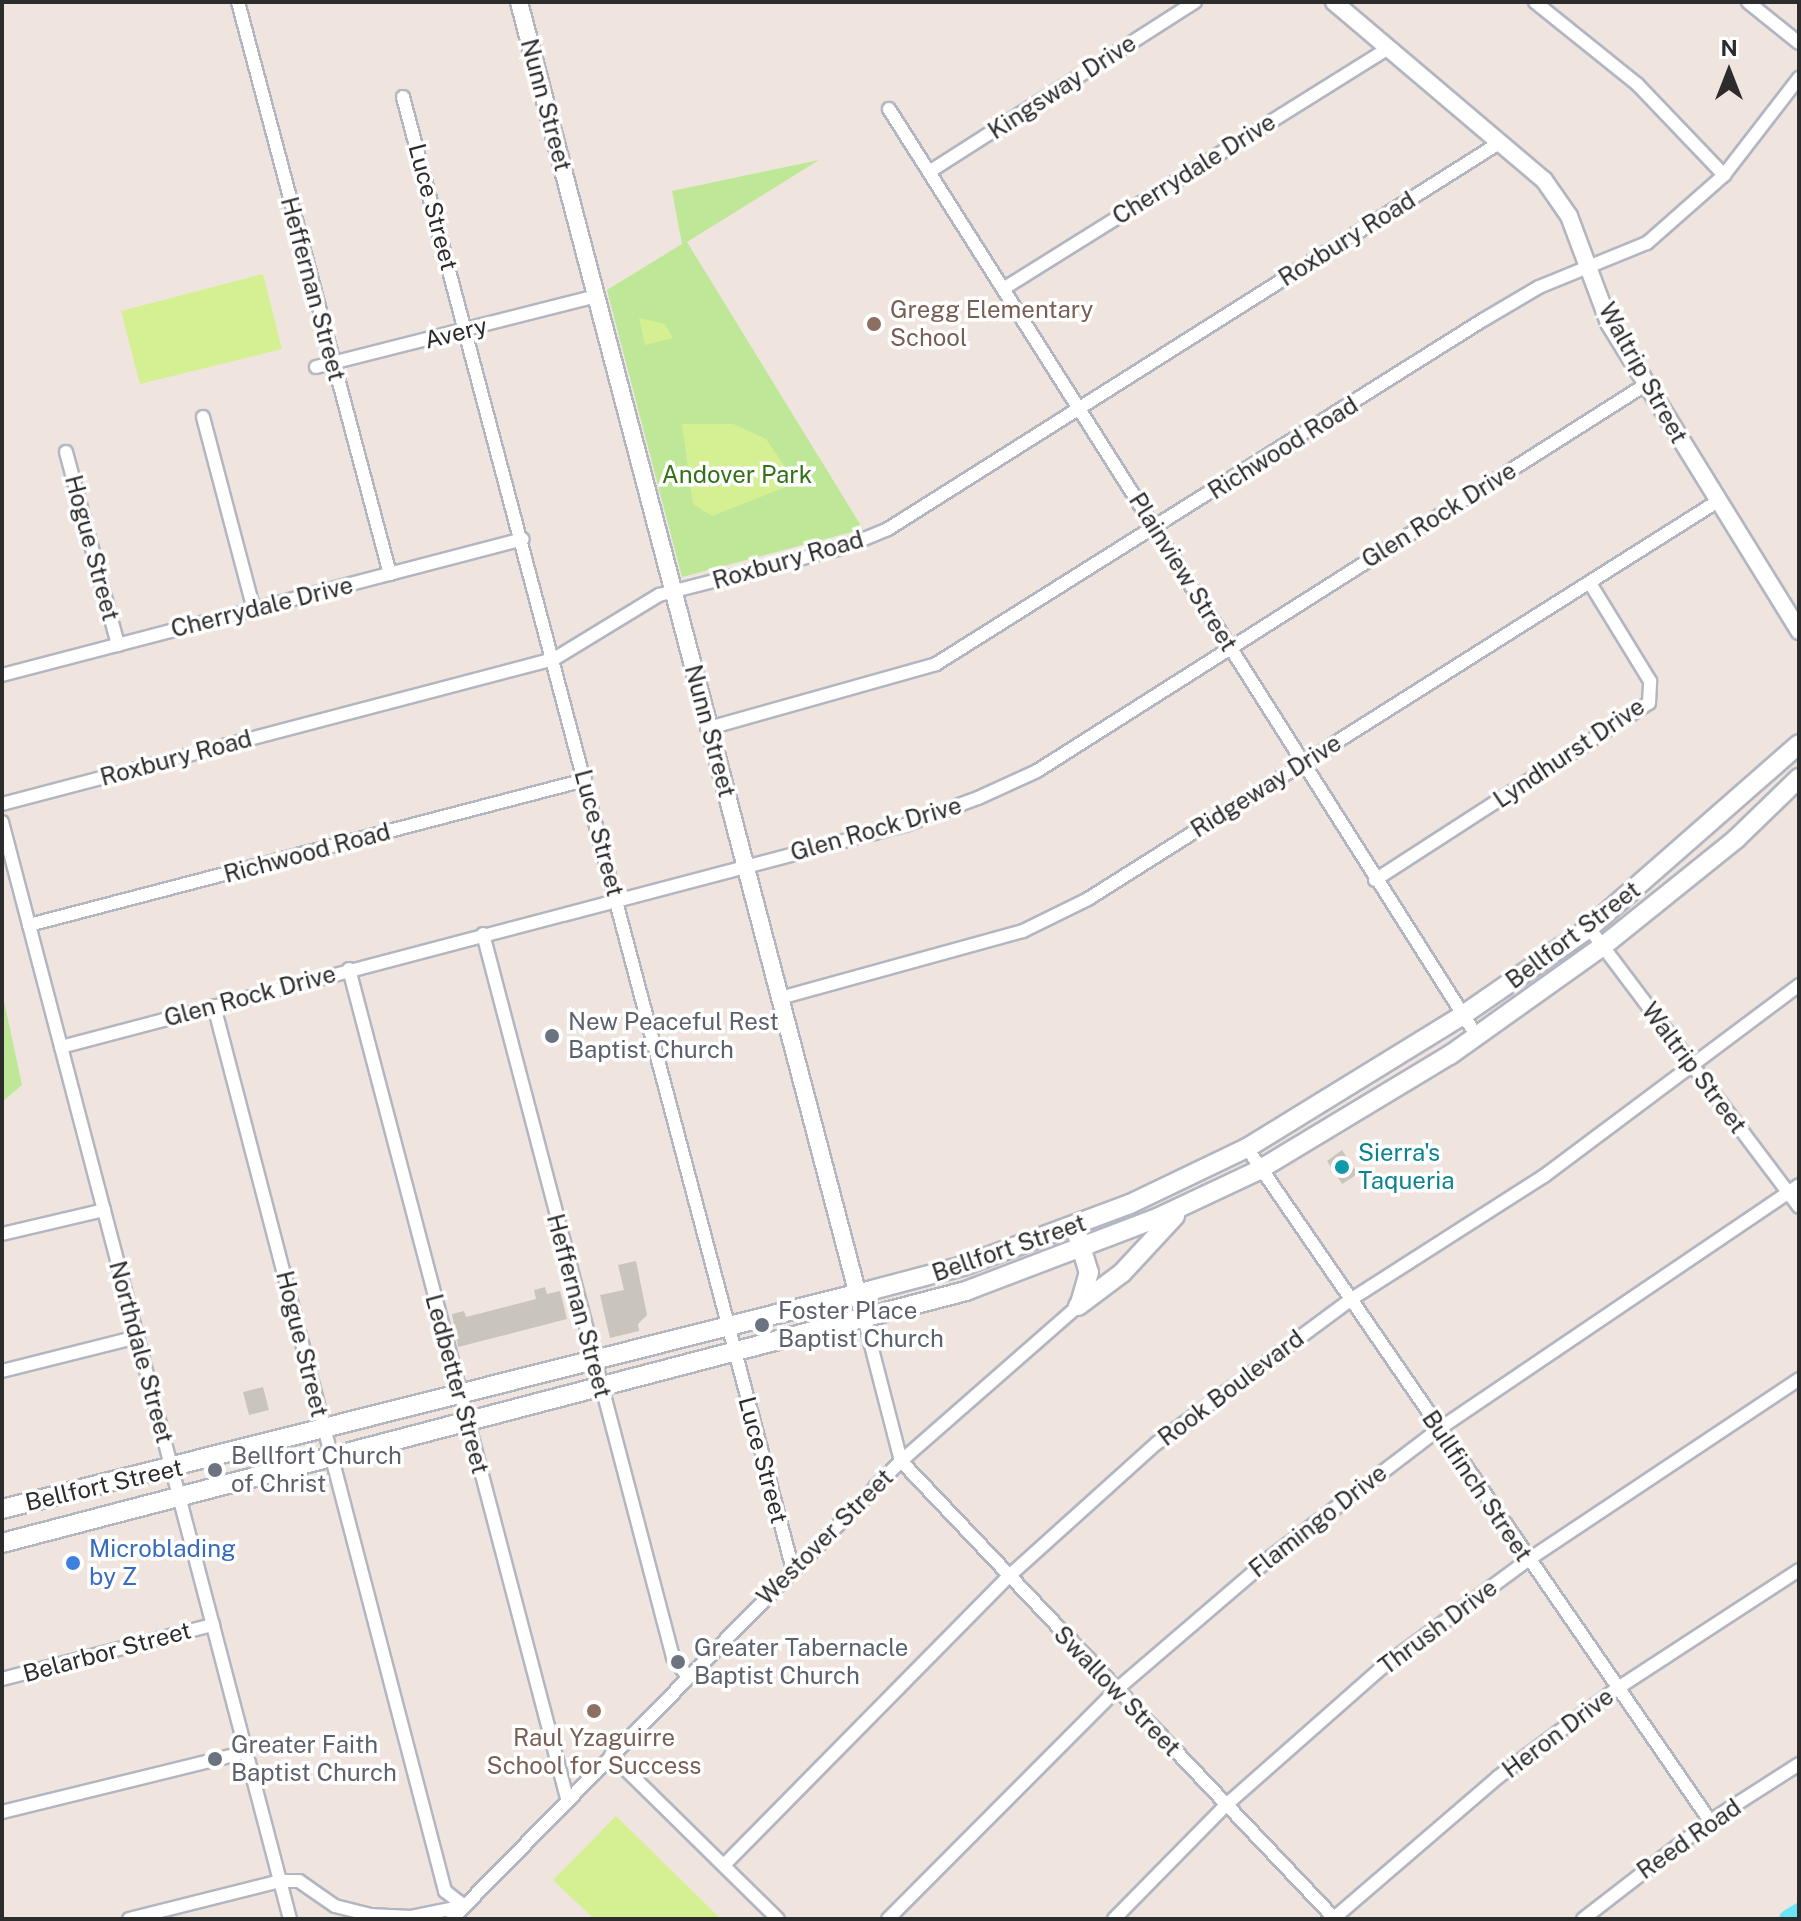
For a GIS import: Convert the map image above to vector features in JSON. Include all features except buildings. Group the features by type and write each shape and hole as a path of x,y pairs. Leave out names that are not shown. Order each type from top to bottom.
{"main road":[{"name":"Bellfort Street","path":"2,1509 325,1432 593,1360 858,1294 1074,1228 1247,1148 1463,1015 1589,928 1720,819 1799,744"},
{"name":"Bellfort Street","path":"2,1543 331,1454 966,1291 1082,1249 1259,1170 1476,1035 1603,946 1736,839 1799,778"},
{"path":"1720,819 1736,839"},
{"path":"1078,1306 1108,1284 1192,1201"},
{"path":"1074,1228 1089,1272 1078,1306"},
{"path":"1089,1272 1108,1284"}],"street":[{"name":"Heffernan Street","path":"238,2 390,574"},
{"name":"Nunn Street","path":"519,2 901,1461"},
{"name":"Kingsway Drive","path":"929,172 1195,2"},
{"name":"Waltrip Street","path":"1334,2 1385,50 1544,180 1569,216 1609,323 1799,631"},
{"path":"1535,2 1637,84 1724,175"},
{"path":"1748,2 1799,43"},
{"name":"Cherrydale Drive","path":"1003,289 1385,50"},
{"name":"Richwood Road","path":"709,728 936,664 1483,320 1539,287 1591,271 1669,228 1724,175 1799,78"},
{"name":"Luce Street","path":"403,97 523,539 793,1570"},
{"name":"Plainview Street","path":"889,109 1476,1035"},
{"name":"Roxbury Road","path":"2,804 554,659 627,609 674,593 842,548 888,529 1499,143"},
{"name":"Avery","path":"316,367 596,296"},
{"name":"Glen Rock Drive","path":"61,1047 905,825 978,798 1037,771 1645,385"},
{"path":"203,417 254,610"},
{"name":"Hogue Street","path":"66,452 118,645"},
{"name":"Ridgeway Drive","path":"780,998 1023,931 1088,899 1718,501"},
{"name":"Cherrydale Drive","path":"2,675 523,539"},
{"name":"Lyndhurst Drive","path":"1375,880 1649,703 1650,681 1590,583"},
{"name":"Richwood Road","path":"29,925 585,780"},
{"name":"Northdale Street","path":"2,822 290,1919"},
{"name":"Waltrip Street","path":"1589,928 1694,1069 1794,1189 1799,1207"},
{"name":"Heffernan Street","path":"483,934 673,1657 686,1674"},
{"name":"Ledbetter Street","path":"349,969 458,1395 567,1798"},
{"name":"Rook Boulevard","path":"724,1865 1008,1577 1157,1443 1350,1300 1544,1176 1694,1069 1799,985"},
{"name":"Hogue Street","path":"214,1006 445,1891 464,1906"},
{"name":"Bullfinch Street","path":"1247,1148 1259,1170 1710,1821"},
{"name":"Flamingo Drive","path":"888,1919 1116,1690 1271,1557 1439,1429 1794,1189"},
{"path":"2,1234 104,1210"},
{"name":"Westover Street","path":"452,1919 686,1674 901,1461 1078,1306"},
{"path":"2,1371 137,1337"},
{"name":"Thrush Drive","path":"1114,1919 1226,1805 1380,1669 1528,1560 1799,1379"},
{"name":"Swallow Street","path":"901,1461 1334,1919"},
{"name":"Heron Drive","path":"1334,1919 1498,1777 1618,1688 1799,1570"},
{"name":"Belarbor Street","path":"2,1679 213,1625"},
{"path":"2,1812 247,1752"},
{"path":"611,1755 778,1919"},
{"name":"Reed Road","path":"1583,1919 1710,1821 1799,1764"},
{"path":"129,1919 280,1881 299,1881 335,1906 370,1915 411,1917 464,1906"}],"green space":[{"name":"Andover Park","path":"819,160 687,242 863,529 682,577 607,290 682,244 672,191"},
{"path":"263,274 282,349 140,384 121,311"},
{"path":"639,318 665,324 673,338 645,345"},
{"path":"682,424 733,424 766,439 796,483 712,516 693,504"},
{"path":"2,992 22,1085 2,1102"},
{"path":"616,1816 720,1918 594,1919 553,1880"}],"waterway":[{"path":"1788,1919 1799,1912"}],"place":[{"name":"Gregg Elementary School","path":"874,324"},
{"name":"New Peaceful Rest Baptist Church","path":"552,1036"},
{"name":"Sierra's Taqueria","path":"1342,1167"},
{"name":"Foster Place Baptist Church","path":"762,1325"},
{"name":"Bellfort Church of Christ","path":"215,1470"},
{"name":"Microblading by Z","path":"73,1563"},
{"name":"Greater Tabernacle Baptist Church","path":"678,1662"},
{"name":"Raul Yzaguirre School for Success","path":"594,1711"},
{"name":"Greater Faith Baptist Church","path":"215,1759"}]}
